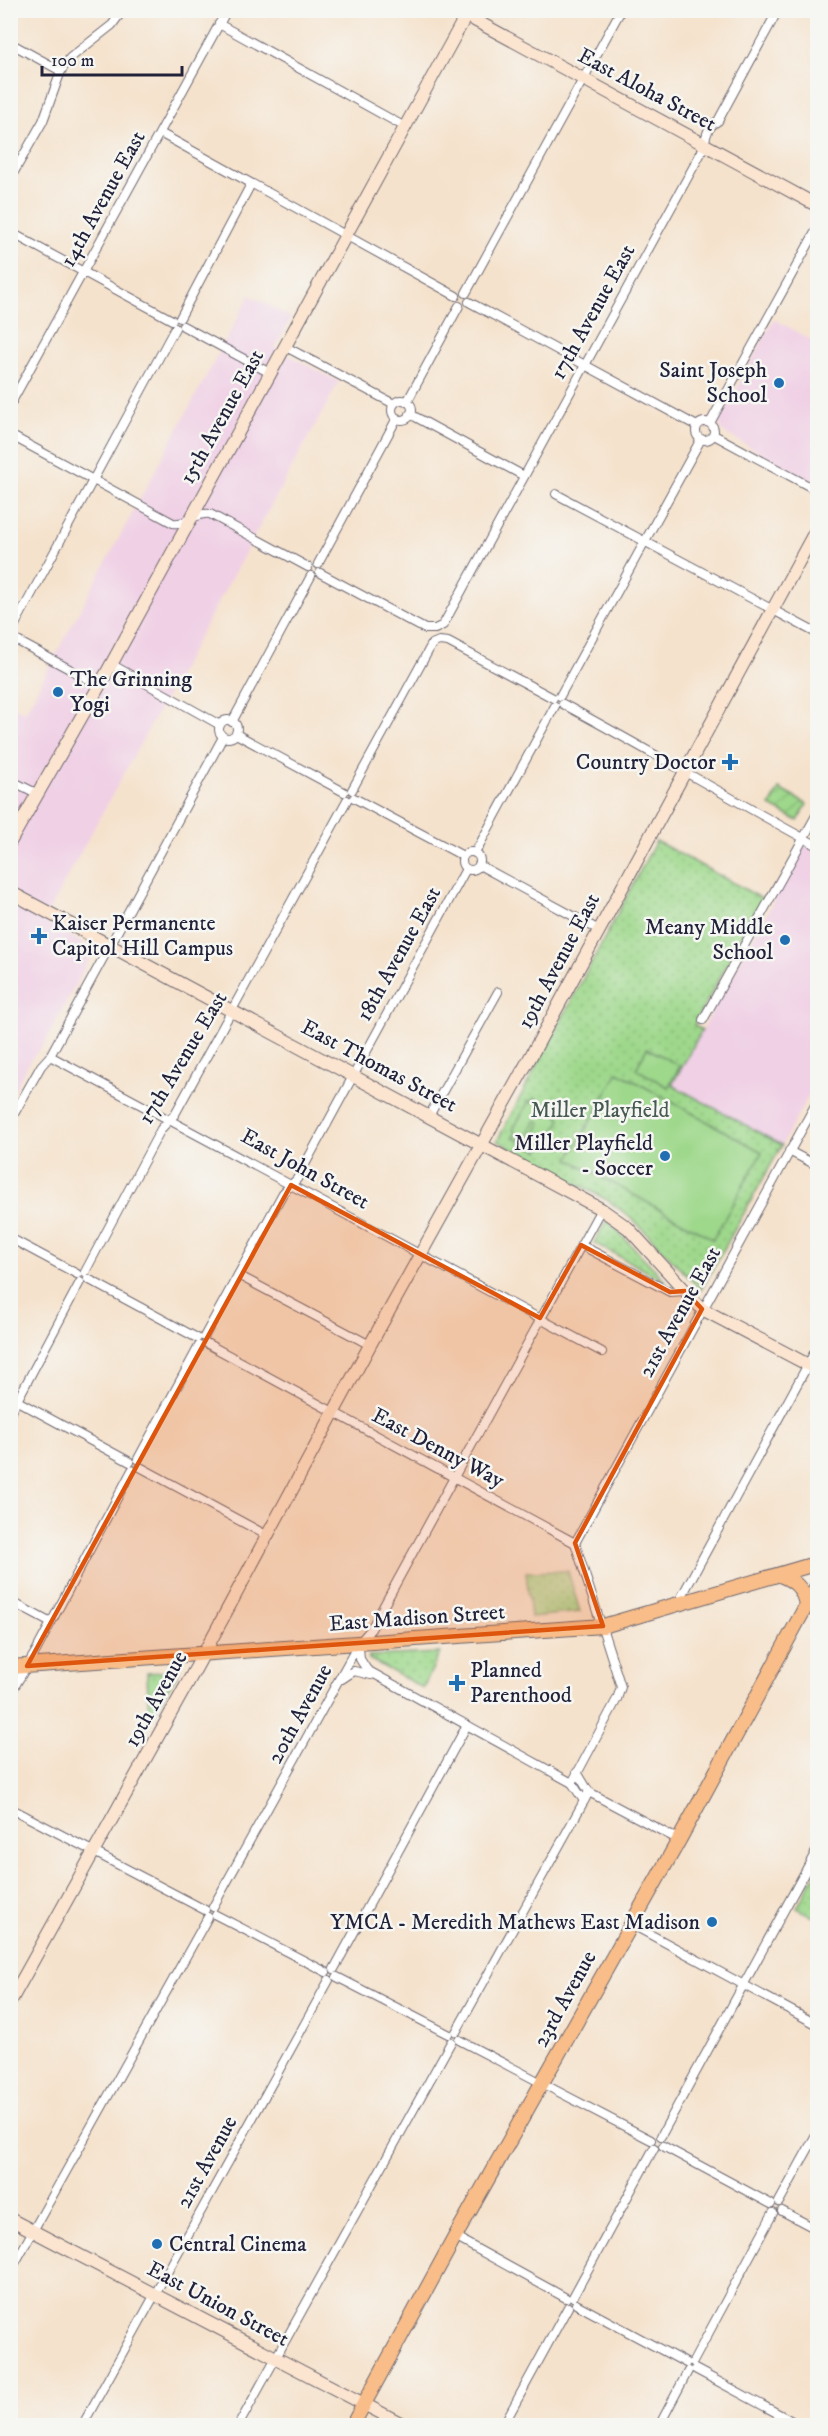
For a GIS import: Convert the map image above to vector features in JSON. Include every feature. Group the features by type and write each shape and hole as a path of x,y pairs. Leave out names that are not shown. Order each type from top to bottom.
{"main road":[{"name":"East Madison Street","path":"10,1667 603,1626 818,1563"},
{"path":"780,1575 796,1582 802,1590 813,1593"},
{"name":"23rd Avenue","path":"352,2426 455,2237 679,1840 813,1593"}],"street":[{"path":"10,179 44,121 61,71 70,58 112,25 123,10"},
{"name":"14th Avenue East","path":"10,405 226,10"},
{"path":"621,10 467,298 464,307 455,302 460,292 467,298 584,364 698,426"},
{"name":"17th Avenue East","path":"314,570 425,629 435,629 443,625 705,145 704,138 711,124 718,121 778,10"},
{"name":"East Aloha Street","path":"463,12 818,206"},
{"name":"15th Avenue East","path":"10,842 99,686 405,127 463,12"},
{"path":"219,24 405,127"},
{"path":"10,43 61,71"},
{"path":"160,133 456,296"},
{"path":"99,686 10,636 251,184"},
{"path":"710,423 818,227"},
{"path":"10,232 270,373"},
{"path":"406,402 459,306"},
{"path":"284,346 394,404"},
{"path":"399,400 406,402 412,409 410,414 405,419 397,418 392,413 394,404 399,400"},
{"path":"410,414 524,476"},
{"path":"232,722 397,418"},
{"path":"702,422 710,423 715,429 714,435 708,440 701,439 696,434 698,426 702,422"},
{"path":"10,435 173,523 181,523 203,513 210,514 314,570"},
{"path":"714,435 818,491"},
{"path":"475,853 701,439"},
{"path":"556,494 818,634"},
{"name":"19th Avenue East","path":"334,1413 818,526"},
{"name":"17th Avenue East","path":"10,1414 14,1399 161,1129 175,1114 432,644 439,641 448,642 558,701"},
{"path":"111,664 220,725"},
{"path":"558,701 818,846"},
{"path":"225,721 232,722 237,727 236,734 230,738 223,737 219,731 220,725 225,721"},
{"path":"236,734 463,856"},
{"path":"10,1121 40,1066 50,1056 223,737"},
{"path":"10,780 38,794"},
{"path":"703,1020 818,812"},
{"path":"468,852 475,853 480,859 479,865 475,869 466,869 462,862 463,856 468,852"},
{"path":"479,865 599,930"},
{"name":"18th Avenue East","path":"10,1694 51,1623 201,1341 283,1193 297,1179 466,869"},
{"name":"East Thomas Street","path":"10,892 601,1209 628,1228 702,1309"},
{"path":"429,1116 498,992"},
{"name":"East John Street","path":"50,1056 602,1352"},
{"name":"21st Avenue East","path":"575,1543 818,1100"},
{"path":"789,1151 818,1166"},
{"name":"20th Avenue","path":"10,2272 359,1643 371,1629 601,1209"},
{"name":"East Denny Way","path":"10,1238 575,1543"},
{"path":"581,1245 670,1292 685,1291"},
{"path":"238,1275 370,1345"},
{"path":"702,1309 812,1367"},
{"path":"676,1606 812,1367 818,1346"},
{"path":"14,1399 268,1536"},
{"name":"19th Avenue","path":"10,2002 205,1653 334,1413"},
{"path":"572,1783 617,1699 621,1687 575,1543"},
{"path":"10,1601 51,1623"},
{"path":"359,1643 362,1665 379,1678 572,1783 584,1801"},
{"path":"351,1659 358,1671"},
{"path":"339,1681 354,1671 379,1678"},
{"name":"21st Avenue","path":"82,2426 467,1725"},
{"path":"577,1772 589,1792 679,1840"},
{"path":"238,2426 589,1792"},
{"path":"10,1808 454,2037 818,2230"},
{"path":"503,2426 656,2145 655,2135 661,2136 742,1983 818,1848"},
{"path":"631,1924 818,2025"},
{"path":"659,2426 818,2131"},
{"name":"East Union Street","path":"10,2219 406,2426"},
{"path":"455,2237 801,2426"},
{"path":"815,2426 818,2420"}],"highlighted area":[{"path":"291,1185 540,1318 581,1245 670,1292 685,1291 702,1309 575,1543 603,1626 27,1666"}],"shaded area":[{"path":"250,295 291,318 275,348 339,382 43,921 94,950 44,1044 30,1060 11,1097 11,711 13,706 25,712"},
{"name":"Saint Joseph School","path":"774,319 817,343 817,484 721,431 719,422"},
{"name":"Meany Middle School","path":"805,844 817,851 817,1080 782,1145 672,1085"}],"green space":[{"path":"779,789 807,804 798,821 770,806"},
{"name":"Miller Playfield","path":"656,841 763,899 694,1025 702,1030 672,1085 782,1145 701,1290 634,1220 607,1200 497,1141"},
{"path":"647,1048 680,1066 668,1087 636,1069"},
{"name":"Miller Playfield - Soccer","path":"618,1072 762,1152 713,1239 569,1159"},
{"path":"535,1098 542,1102 540,1107 544,1103 551,1107 550,1113 553,1108 560,1112 558,1117 561,1119 545,1148 542,1146 539,1151 532,1147 534,1142 531,1140 541,1123 536,1120 527,1137 523,1136 521,1141 513,1137 516,1132 513,1130 529,1101 532,1103"},
{"path":"607,1220 667,1282 594,1243"},
{"path":"568,1571 580,1612 531,1617 526,1572"},
{"path":"440,1653 423,1688 369,1659 369,1656"},
{"path":"179,1671 149,1720 147,1673"},
{"path":"817,1870 817,1919 797,1908"}],"place":[{"name":"Saint Joseph School","path":"779,383"},
{"name":"The Grinning Yogi","path":"58,692"},
{"name":"Country Doctor","path":"730,762"},
{"name":"Kaiser Permanente Capitol Hill Campus","path":"39,936"},
{"name":"Meany Middle School","path":"785,940"},
{"name":"Miller Playfield - Soccer","path":"665,1156"},
{"name":"Planned Parenthood","path":"457,1683"},
{"name":"YMCA - Meredith Mathews East Madison","path":"712,1922"},
{"name":"Central Cinema","path":"157,2244"}]}
